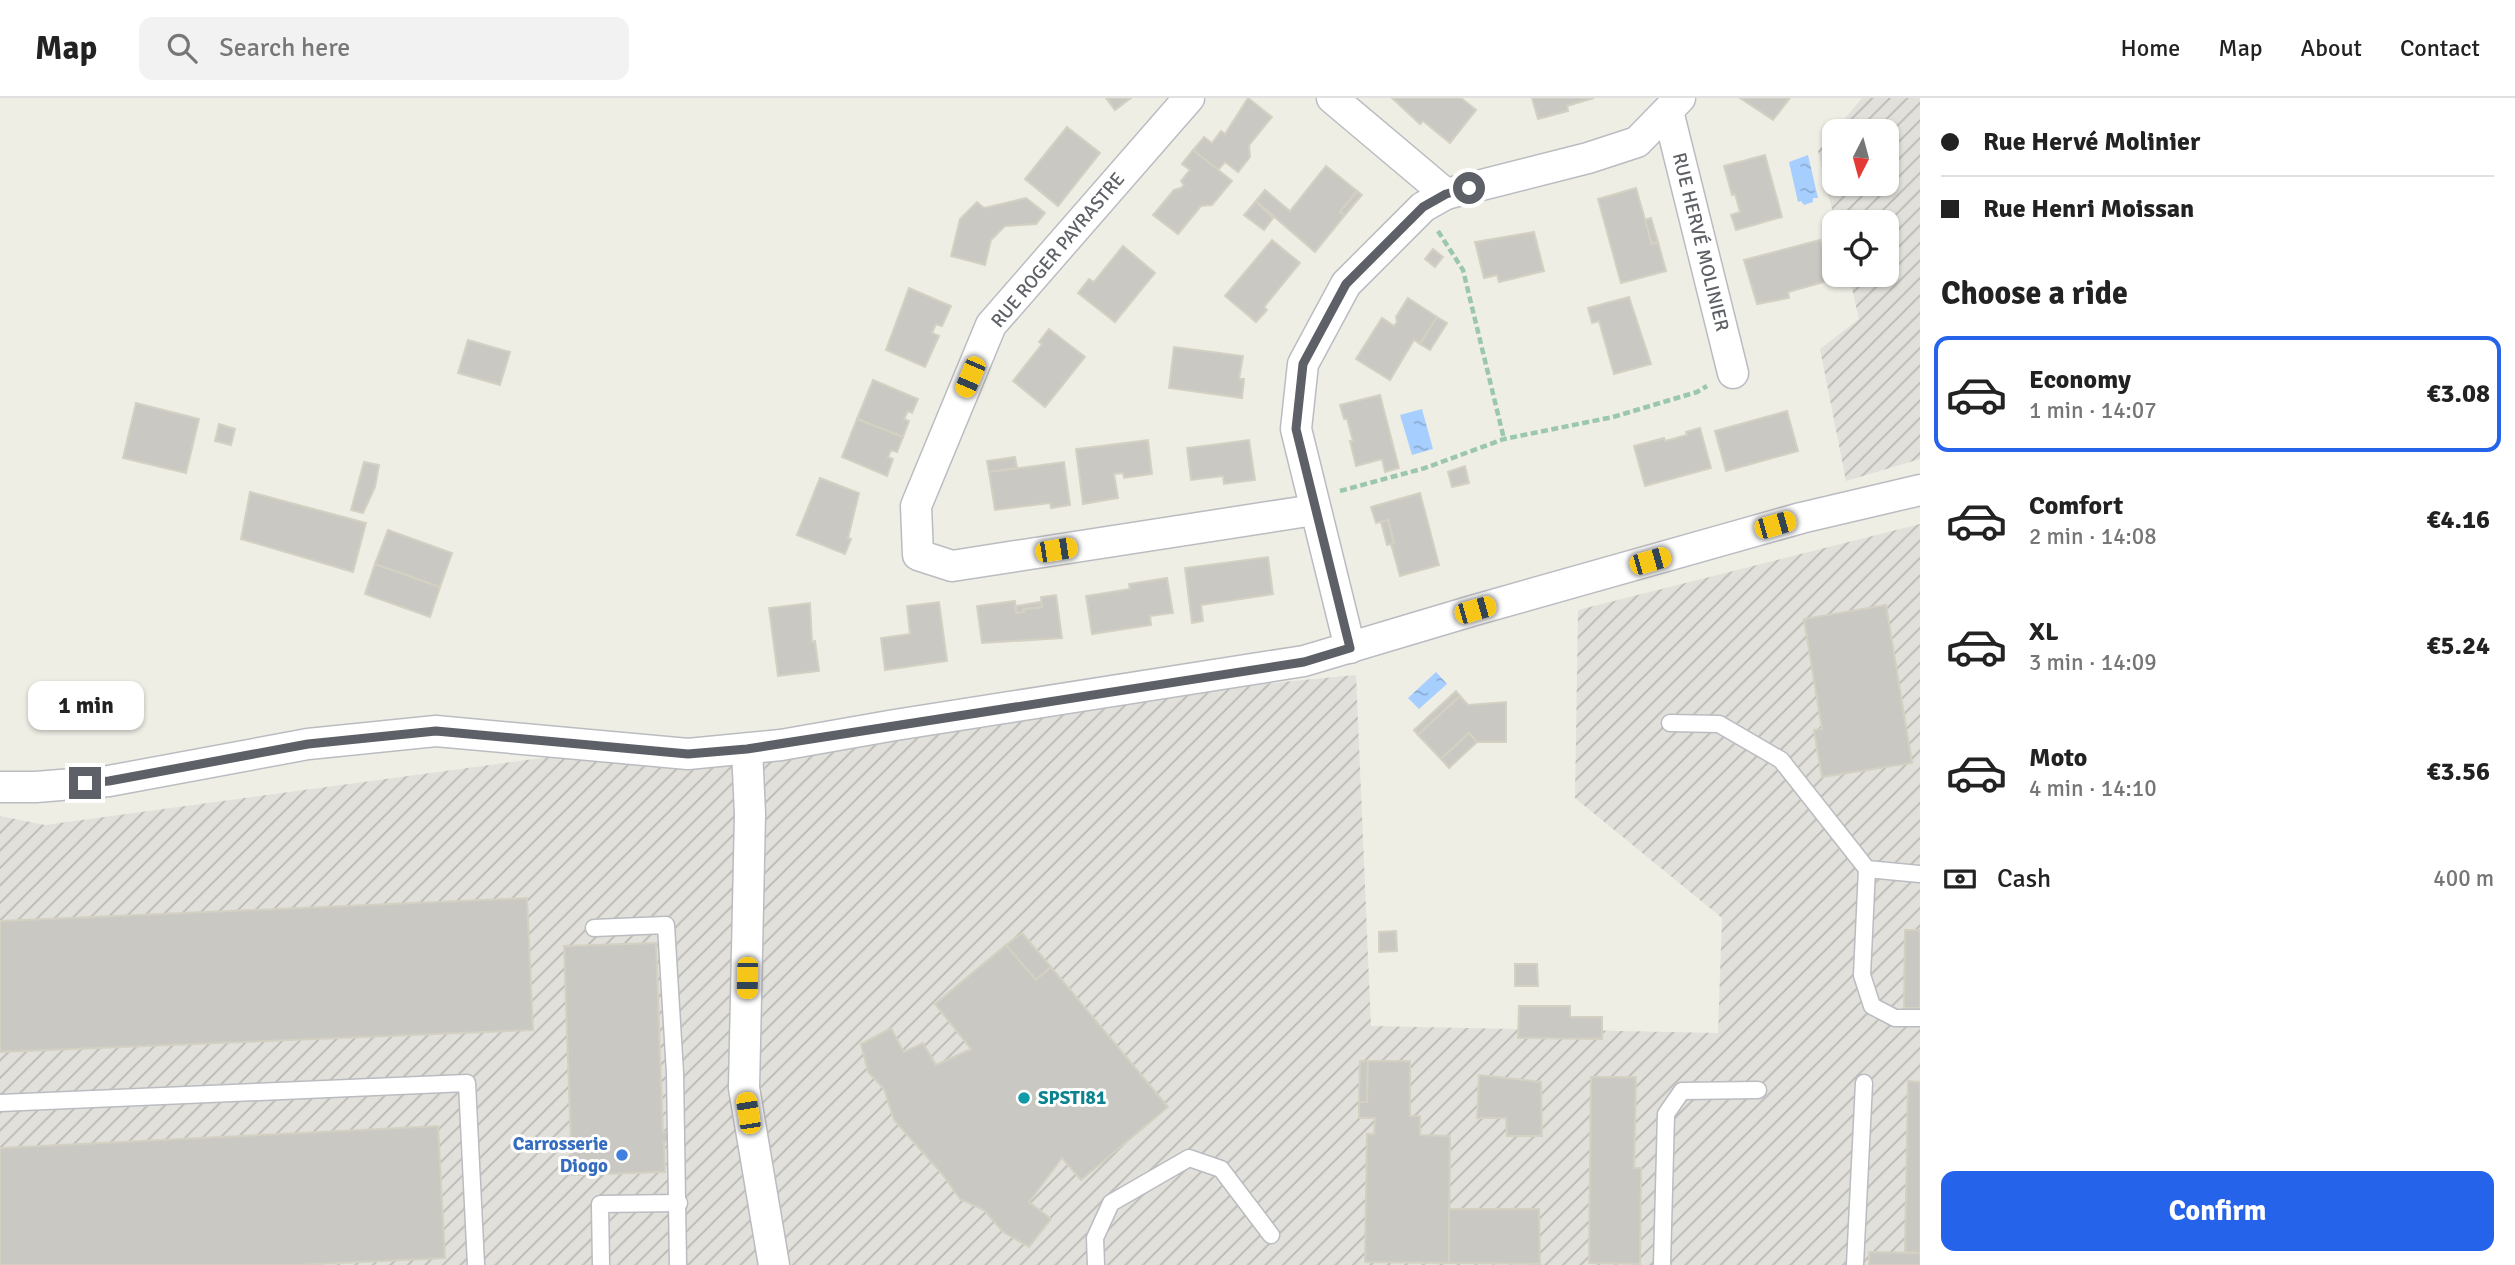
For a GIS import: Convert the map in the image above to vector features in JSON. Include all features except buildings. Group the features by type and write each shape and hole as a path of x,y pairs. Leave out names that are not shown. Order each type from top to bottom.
{"street":[{"name":"RUE ROGER PAYRASTRE","path":"1189,98 991,325 916,506 918,555 952,566 1313,504"},
{"path":"1332,98 1434,200 1346,284 1303,364 1296,429 1350,648"},
{"name":"RUE HERVÉ MOLINIER","path":"1434,200 1637,142 1674,104"},
{"name":"RUE HERVÉ MOLINIER","path":"1674,104 1733,373"},
{"path":"0,787 36,788 109,781 308,744 436,731 688,754 747,749 1304,662 1801,518 1920,490"},
{"path":"747,749 750,814 744,1088 774,1265"}],"lane":[{"path":"1670,723 1719,723 1781,760 1867,869 1862,975 1872,1006 1895,1018 1920,1018"},
{"path":"1867,869 1920,874"},
{"path":"594,928 666,925 675,1073 678,1265"},
{"path":"0,1104 467,1083 476,1265"},
{"path":"1855,1265 1864,1083"},
{"path":"1662,1265 1666,1114 1682,1091 1758,1090"},
{"path":"1096,1265 1095,1238 1111,1203 1189,1158 1221,1169 1271,1235"},
{"path":"601,1265 600,1204 679,1203"}],"path":[{"path":"1434,200 1463,270 1504,439"},
{"path":"1313,504 1504,439 1613,417 1697,392 1733,373"}],"shaded area":[{"path":"1862,98 1920,98 1920,459 1846,481 1820,349 1859,319 1852,287 1899,287 1899,210 1832,210 1829,196 1899,196 1899,119 1844,119"},
{"path":"1822,146 1822,168 1818,151"},
{"path":"1920,524 1920,1265 0,1265 0,816 45,825 690,738 1356,675 1371,1026 1718,1033 1722,918 1575,798 1578,610"}],"water":[{"path":"1808,155 1818,198 1813,198 1813,202 1804,205 1801,201 1798,202 1789,162"},
{"path":"1422,409 1433,449 1412,455 1400,415"},
{"path":"1436,672 1447,684 1419,709 1408,698"}],"place":[{"name":"SPSTI81","path":"1024,1098"},
{"name":"Carrosserie Diogo","path":"622,1155"}],"route":[{"path":"85,783 109,781 308,744 436,731 688,754 747,749 1304,662 1350,648 1296,429 1303,364 1346,284 1423,207 1446,194 1469,188"}]}
